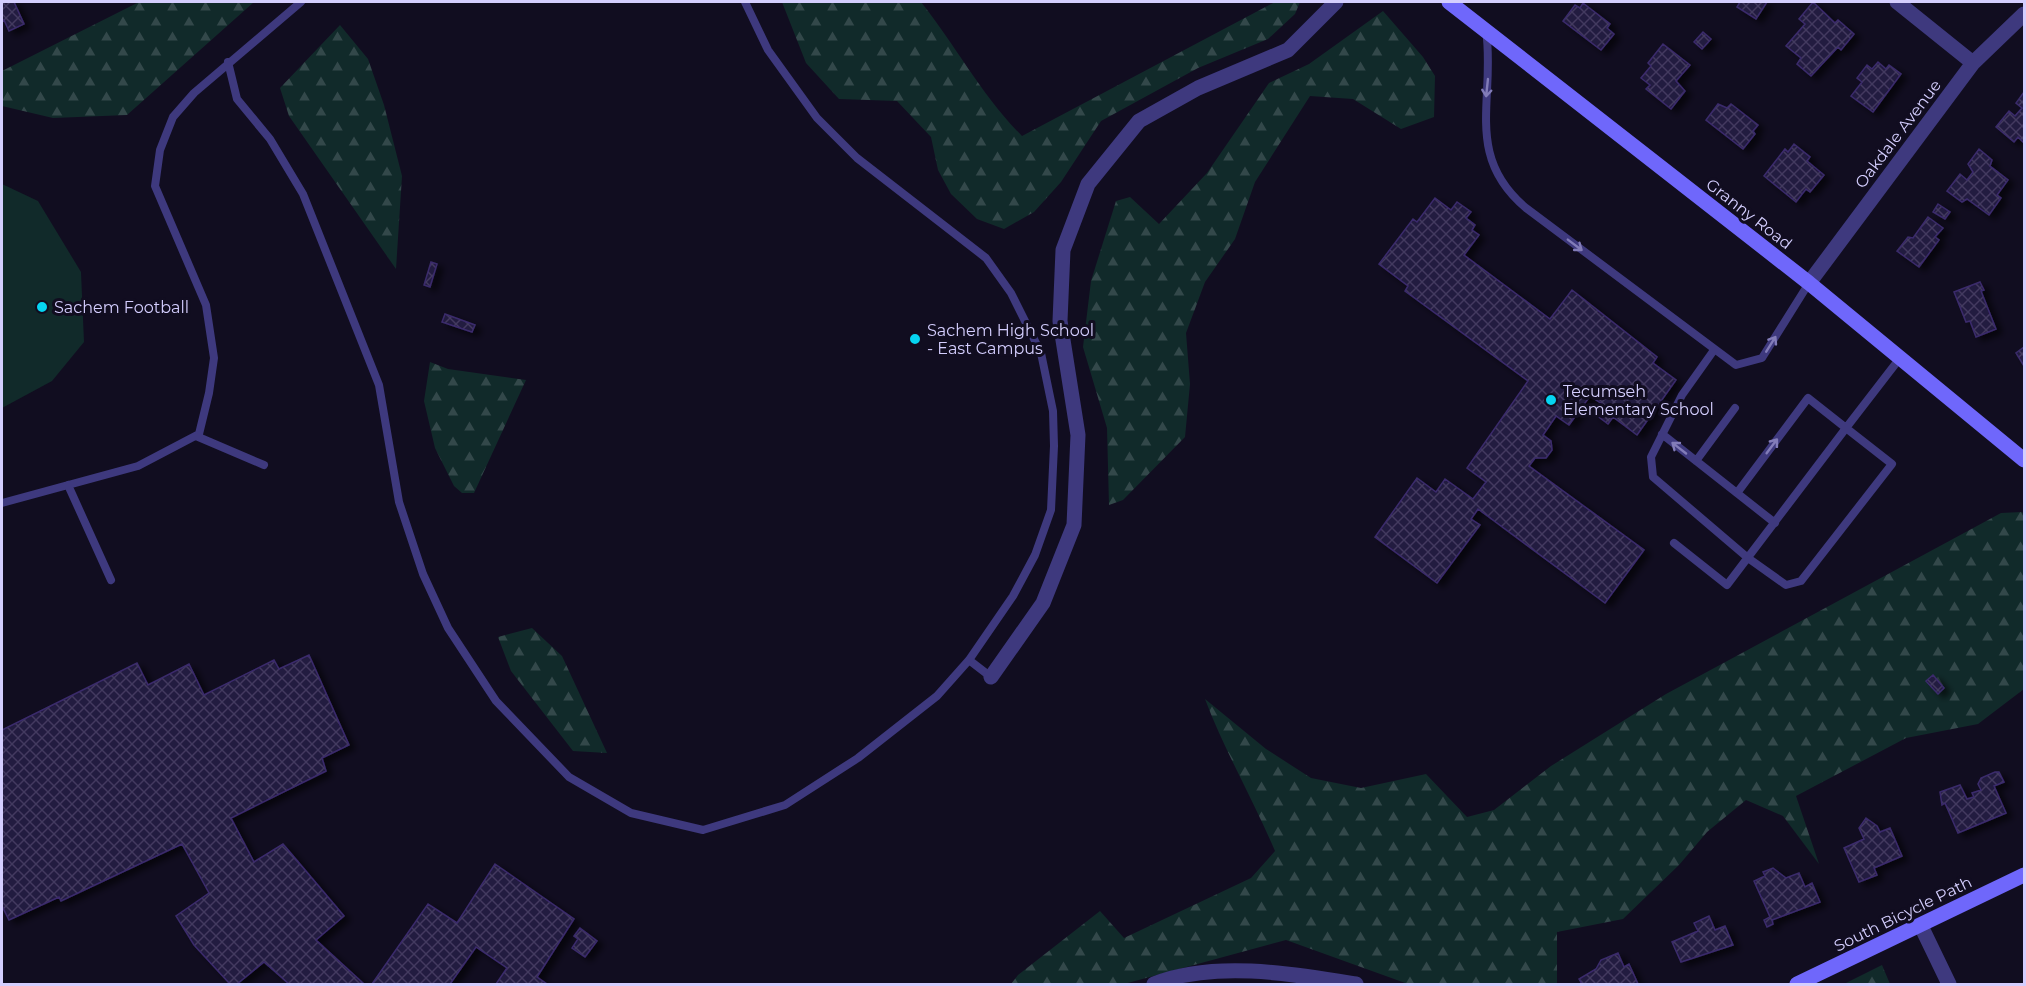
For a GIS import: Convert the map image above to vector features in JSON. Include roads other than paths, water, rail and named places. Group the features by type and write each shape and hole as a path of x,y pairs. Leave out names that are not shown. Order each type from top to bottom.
{"street":[{"path":"991,677 1043,603 1074,525 1078,435 1060,321 1063,250 1088,184 1139,121 1198,88 1288,50 1336,2"},
{"name":"Granny Road","path":"1449,2 1809,283 2025,460"},
{"path":"1897,2 1973,63"},
{"name":"Oakdale Avenue","path":"1809,283 1973,63 2025,14"},
{"name":"South Bicycle Path","path":"1797,984 2025,875"},
{"path":"1921,926 1949,984"},
{"path":"1154,984 1174,976 1262,970 1356,984"}],"lane":[{"path":"2,503 138,466 199,434 209,393 214,358 206,305 155,186 160,150 173,117 228,62 301,2"},
{"path":"228,62 237,99 270,139 303,194 379,385 399,502 423,574 448,628 496,701 569,777 631,813 703,830 785,805 858,758 937,696 969,660 1013,596 1035,555 1050,510 1053,411 1041,353 1011,293 986,258 857,158 817,118 768,50 745,2"},
{"path":"1486,30 1489,52 1485,134 1489,154 1505,189 1526,208 1736,365 1762,358 1809,283"},
{"path":"1714,350 1682,395 1662,434 1651,458 1653,477 1748,558 1785,585 1801,580 1892,464 1808,398 1737,493"},
{"path":"1674,543 1727,585 1900,358"},
{"path":"1696,461 1735,408"},
{"path":"1662,434 1775,523"},
{"path":"196,436 264,465"},
{"path":"68,485 111,580"},
{"path":"969,660 991,677"}],"place":[{"name":"Sachem Football","path":"42,307"},
{"name":"Sachem High School - East Campus","path":"915,339"},
{"name":"Tecumseh Elementary School","path":"1551,400"}]}
